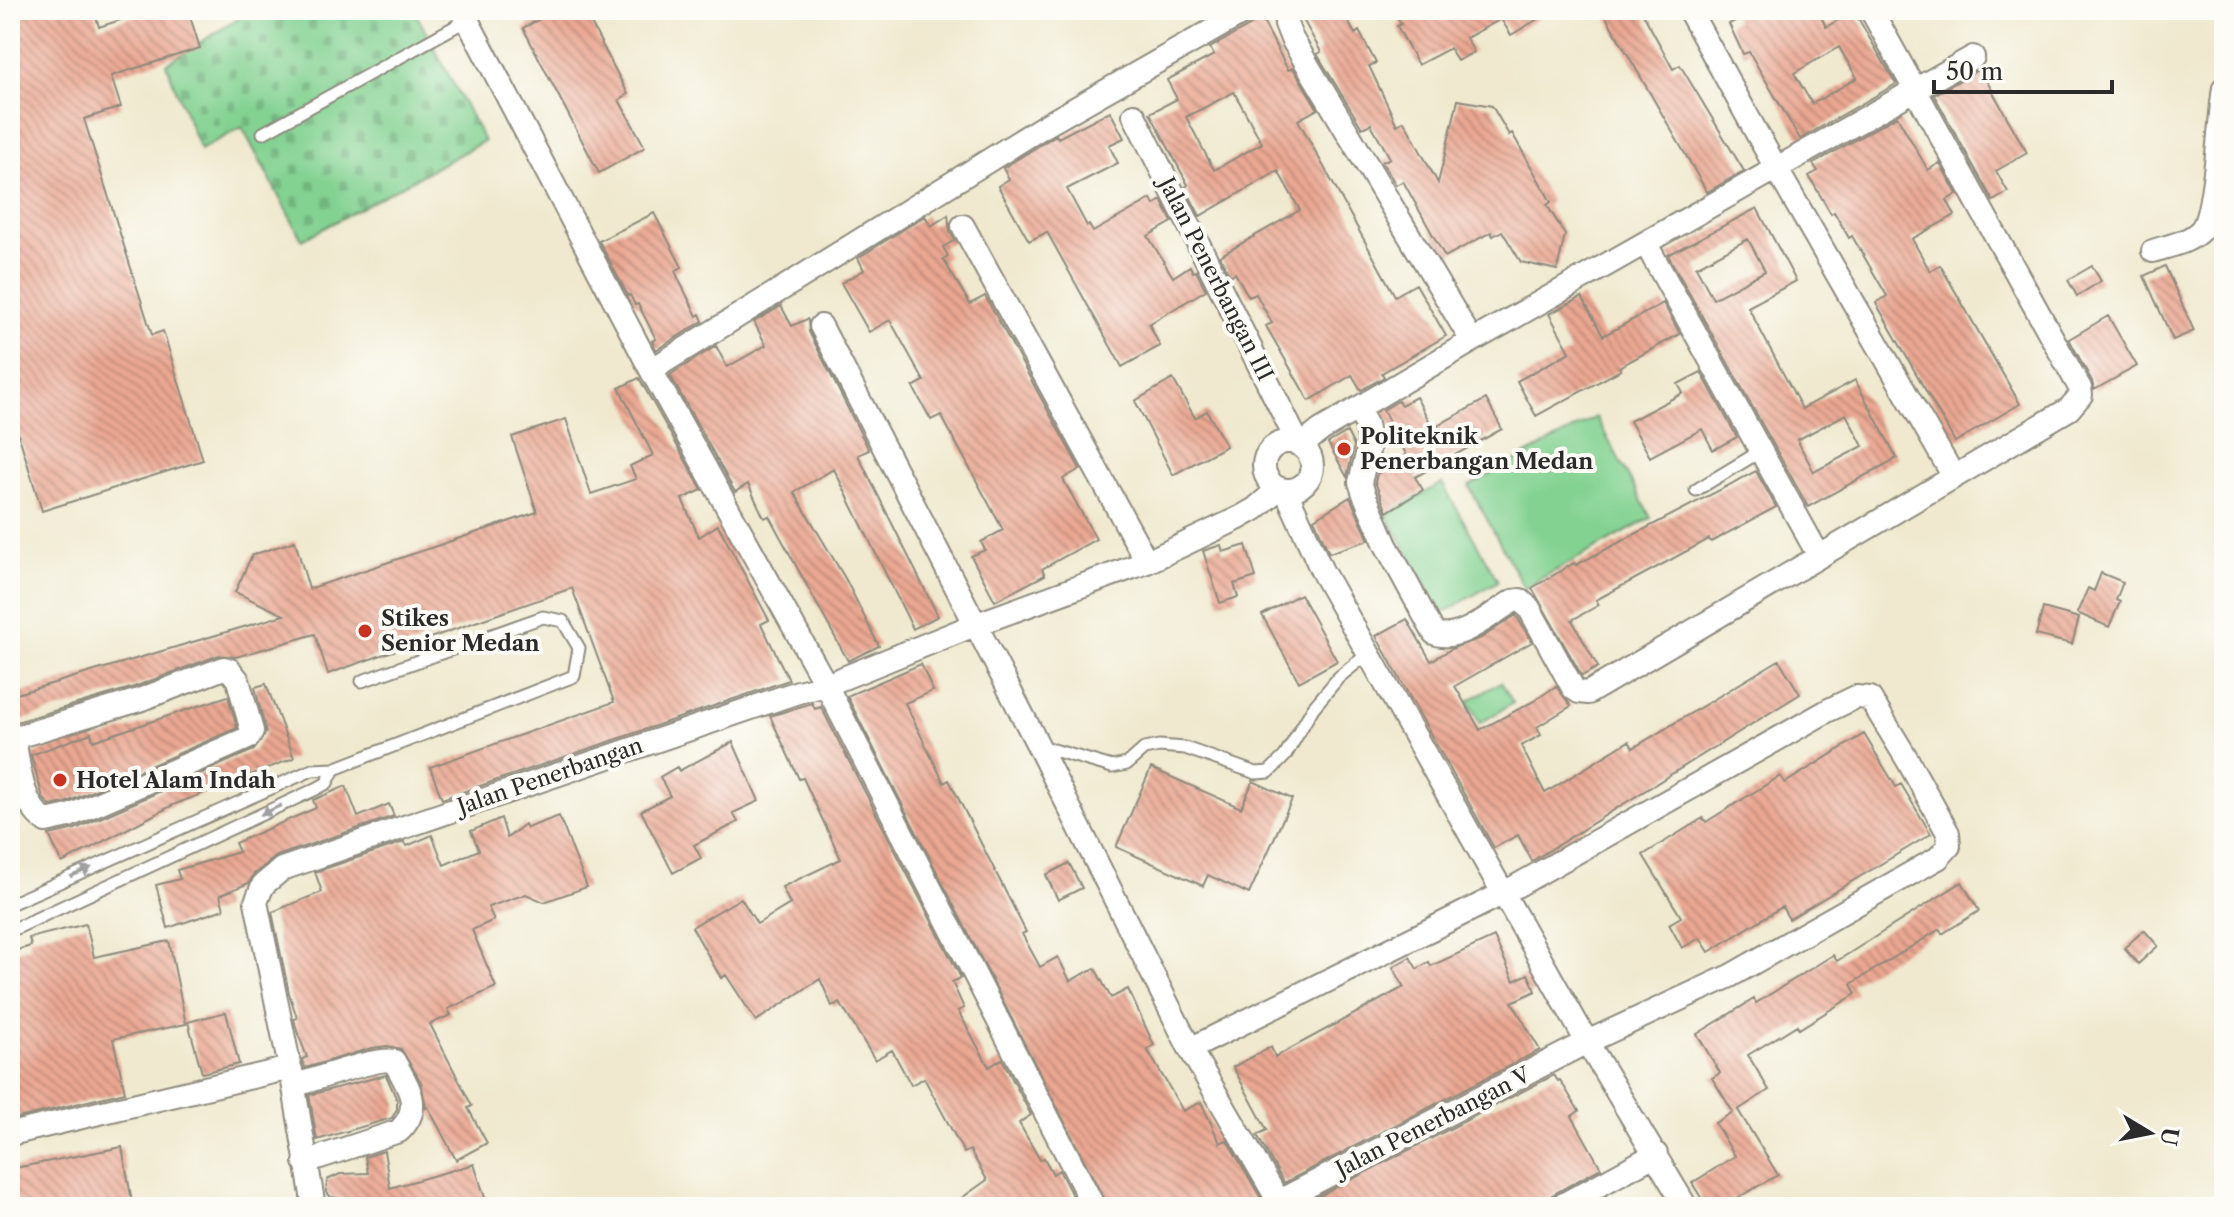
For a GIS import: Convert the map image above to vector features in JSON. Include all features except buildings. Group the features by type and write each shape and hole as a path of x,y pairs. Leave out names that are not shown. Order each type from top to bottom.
{"street":[{"path":"651,370 1041,128 1248,10"},
{"path":"1286,10 1286,24 1292,39 1472,341"},
{"path":"1689,10 1954,477"},
{"path":"1358,410 1366,424 1369,439 1360,482 1386,545 1434,633 1451,637 1513,601 1520,600 1529,608 1564,675 1579,692 1588,693 2069,409 2081,395 2080,388 1871,10"},
{"path":"465,15 651,370 826,685 1094,1207"},
{"path":"1686,1207 1587,1042 1322,571 1282,490 1267,479 1265,459 1278,444 1300,444 1472,341 1973,57"},
{"path":"2153,251 2189,239 2205,224 2224,88"},
{"name":"Jalan Penerbangan III","path":"1134,115 1300,444"},
{"path":"963,226 1147,562"},
{"path":"1646,244 1819,556"},
{"path":"821,326 977,624 1190,1049 1281,1204"},
{"path":"1282,490 1304,485 1311,475 1310,457 1300,444"},
{"name":"Jalan Penerbangan","path":"314,1207 293,1076 256,902 263,885 273,875 297,863 826,685 977,624 1147,562 1239,518 1282,490"},
{"path":"224,668 236,674 252,731 248,738 55,821 42,819 23,786 12,739 139,700 224,668"},
{"name":"Jalan Penerbangan V","path":"1281,1204 1587,1042 1730,976 1938,858 1949,846 1948,833 1870,698 1856,697 1786,733 1504,893"},
{"path":"1190,1049 1504,893"},
{"path":"10,1134 293,1076 394,1061 414,1106 409,1121 399,1131 305,1162"},
{"path":"1559,1207 1656,1154"}],"lane":[{"path":"263,133 465,15"},
{"path":"1696,490 1762,450"},
{"path":"10,904 312,770 334,769 574,676 579,648 563,621 543,617 362,681"},
{"path":"1038,745 1112,767 1127,764 1144,749 1159,746 1185,748 1256,773 1269,772 1285,756 1313,708 1339,677 1369,653"},
{"path":"10,931 316,789 327,783 334,769"}],"green space":[{"path":"252,10 414,10 484,141 302,240 242,127 200,150 166,64"},
{"path":"1596,417 1651,518 1524,588 1469,486"},
{"path":"1442,483 1498,581 1443,613 1386,515"},
{"path":"1501,682 1513,703 1480,723 1468,701"}],"place":[{"name":"Politeknik Penerbangan Medan","path":"1344,449"},
{"name":"Stikes Senior Medan","path":"365,631"},
{"name":"Hotel Alam Indah","path":"60,780"}]}
